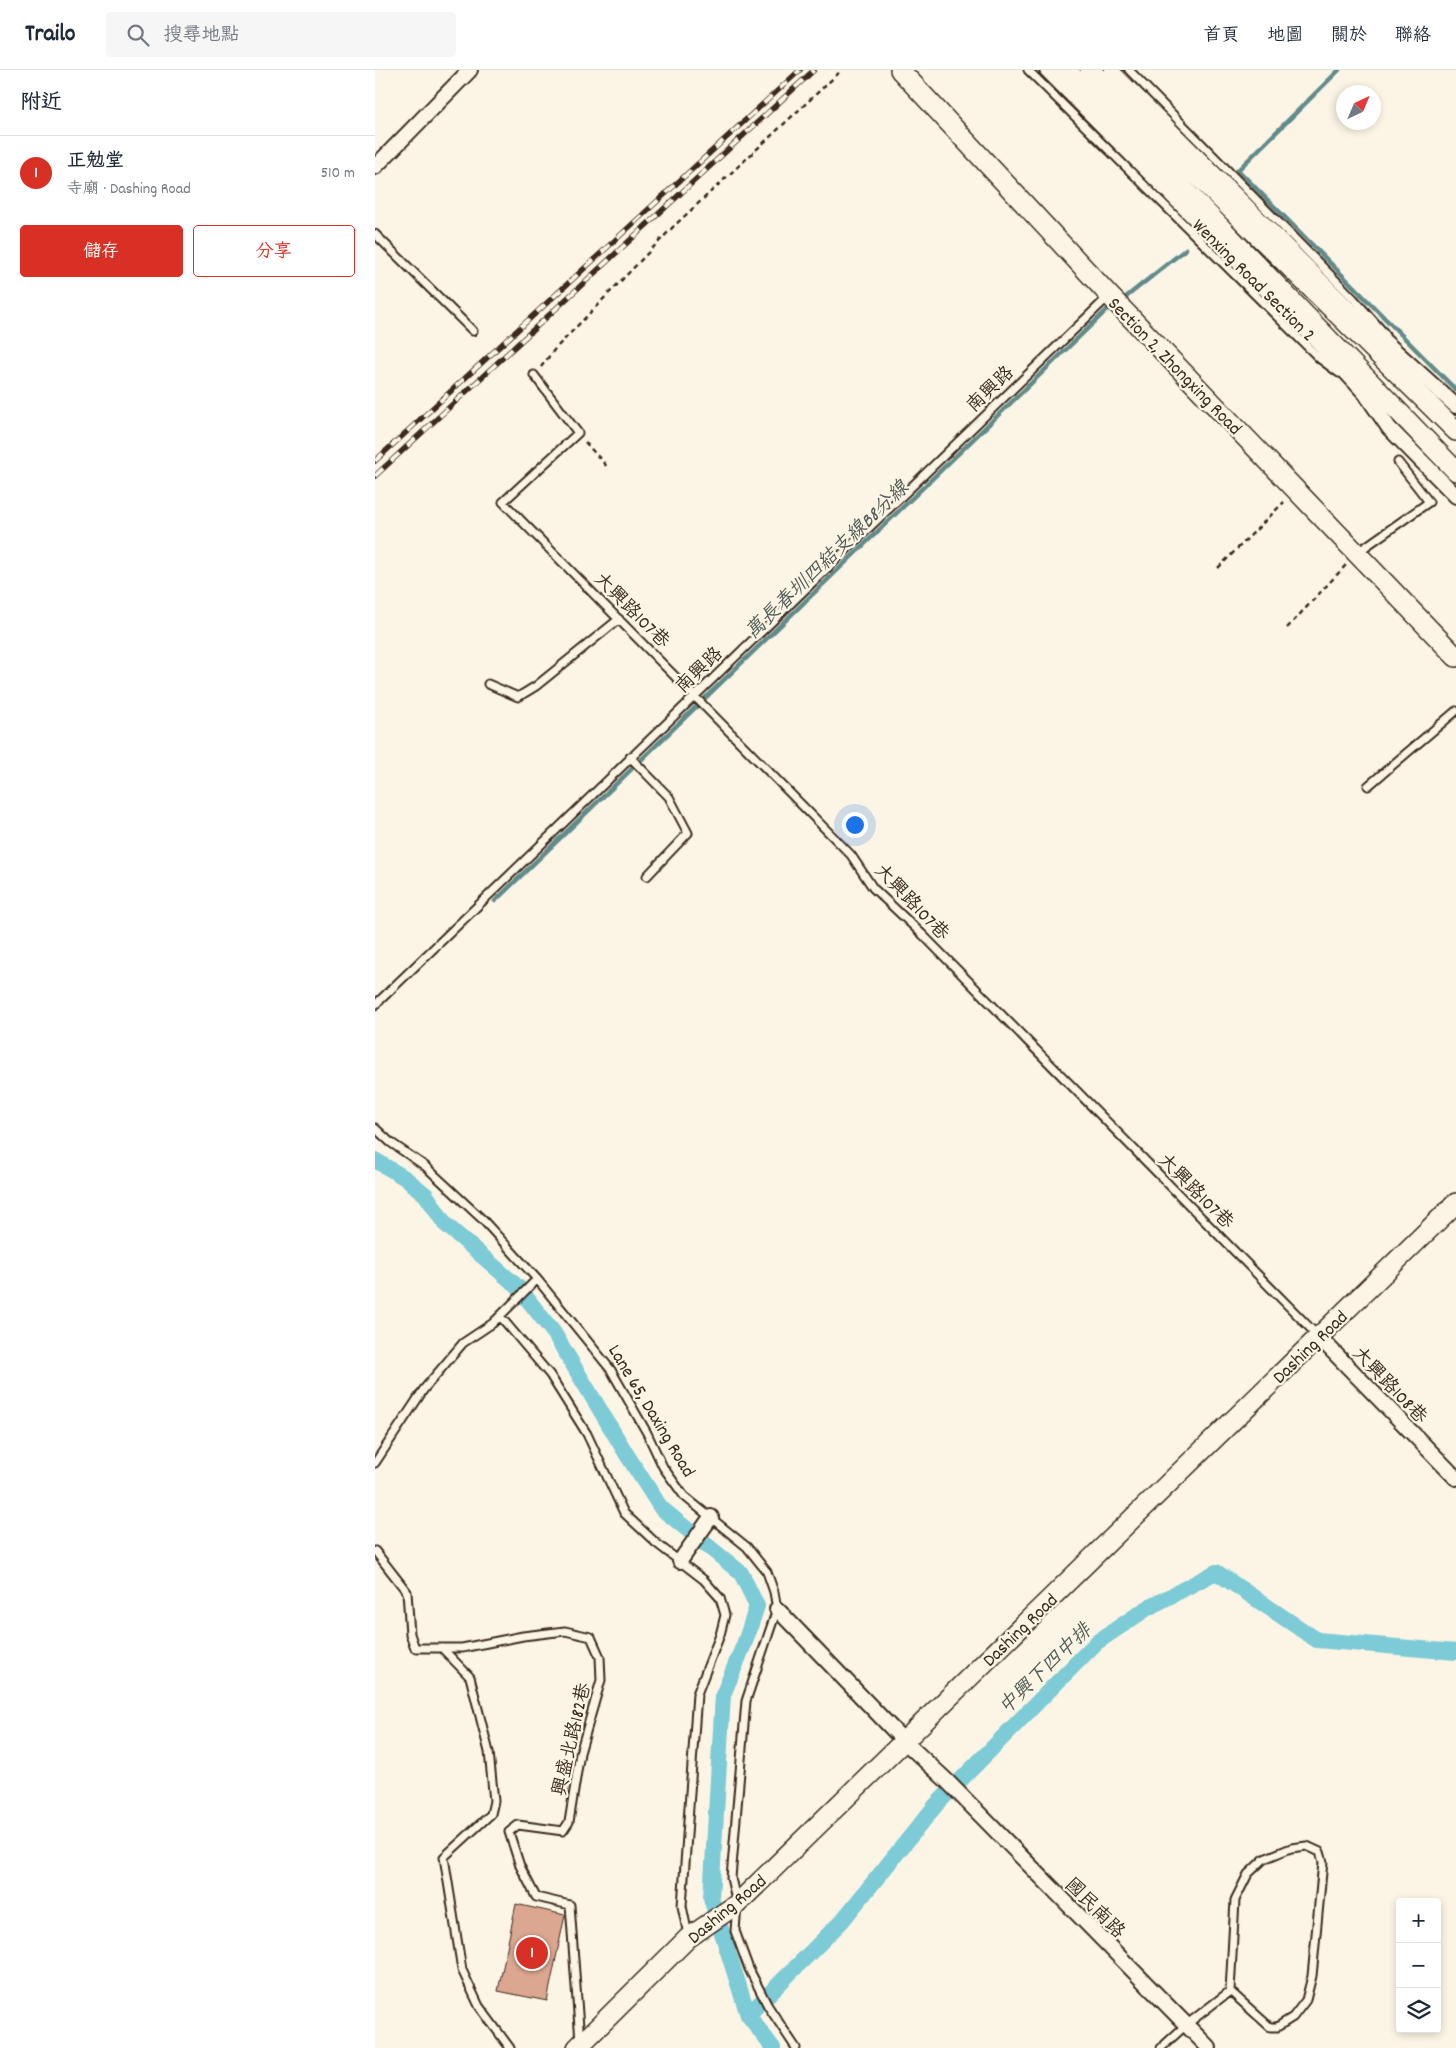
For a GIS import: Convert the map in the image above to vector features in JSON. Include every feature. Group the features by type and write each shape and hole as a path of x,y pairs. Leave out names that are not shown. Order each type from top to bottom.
{"street":[{"path":"375,167 470,70"},
{"name":"Section 2, Zhongxing Road","path":"900,70 1109,295 1456,657"},
{"name":"Wenxing Road Section 2","path":"1047,70 1309,334 1365,393 1389,428 1456,496"},
{"name":"Wenxing Road Section 2","path":"1067,70 1456,471"},
{"name":"Wenxing Road Section 2","path":"1090,70 1455,430"},
{"path":"1111,70 1353,313 1456,406"},
{"name":"Dashing Road","path":"579,2047 688,1938 737,1904 1456,1203"},
{"name":"大興路108巷","path":"1319,1337 1456,1478"},
{"path":"680,1562 711,1517"},
{"path":"777,1609 904,1741"},
{"name":"國民南路","path":"904,1741 947,1781 1209,2048"}],"lane":[{"path":"1027,70 1321,359 1423,438"},
{"path":"1129,70 1354,299 1415,367 1455,430"},
{"path":"375,234 473,331"},
{"name":"南興路","path":"375,1005 1109,295"},
{"path":"1358,334 1415,367"},
{"path":"534,375 578,433"},
{"name":"大興路107巷","path":"578,433 503,502 851,855 873,888 923,935 1319,1337"},
{"path":"1357,552 1429,502 1398,462"},
{"path":"488,684 518,697 536,686 619,619"},
{"path":"1368,786 1456,711"},
{"path":"630,757 669,797 688,833 647,876"},
{"name":"Lane 65, Daxing Road","path":"375,1128 390,1142 425,1166 483,1220 537,1278 611,1370 647,1433 663,1467 684,1496 747,1546 767,1572 774,1592 777,1609"},
{"path":"375,1463 431,1381 463,1344 507,1310 537,1278"},
{"path":"500,1316 549,1375 587,1434 624,1513 656,1543 716,1592 720,1598 725,1615 720,1635 697,1694 682,1906 688,1938"},
{"name":"興盛北路182巷","path":"375,1551 407,1592 410,1634 415,1648 461,1648 523,1636 565,1631 591,1637 600,1657 601,1680 580,1753 569,1822 563,1831 518,1825 509,1832 520,1866 536,1897 570,1905 579,2047"},
{"path":"777,1609 746,1701 731,1878 737,1904 735,1931 749,1969 759,1991 796,2048"},
{"path":"442,1648 470,1676 489,1752 494,1801 491,1814 444,1857 462,1970 479,2006 510,2048"},
{"path":"1161,2048 1186,2025 1230,1991 1235,1900 1248,1874 1264,1859 1291,1848 1307,1846 1320,1852 1323,1862 1312,1976 1306,2000 1293,2017 1277,2027 1270,2027 1230,1991"}],"path":[{"path":"534,375 554,350 675,225 842,70"},
{"path":"578,433 609,469"},
{"path":"1218,568 1296,490"},
{"path":"1287,628 1357,552"}],"building":[{"path":"516,1904 565,1915 547,2001 498,1991"}],"waterway":[{"path":"1339,70 1238,170 1456,390"},
{"name":"萬長春圳四結支線B8分線","path":"1121,301 1186,249"},
{"name":"萬長春圳四結支線B8分線","path":"495,901 1112,305"},
{"path":"375,1160 405,1178 426,1195 445,1224 518,1287 554,1333 661,1508 741,1573 757,1606 745,1642 723,1695 711,1898 748,2015 773,2048"},
{"name":"中興下四中排","path":"748,2015 842,1921 936,1805 1097,1642 1146,1609 1216,1572 1317,1640 1456,1652"}],"railway":[{"path":"375,461 800,70"},
{"path":"375,476 814,70"}],"place":[{"name":"正勉堂","path":"532,1953"}]}
